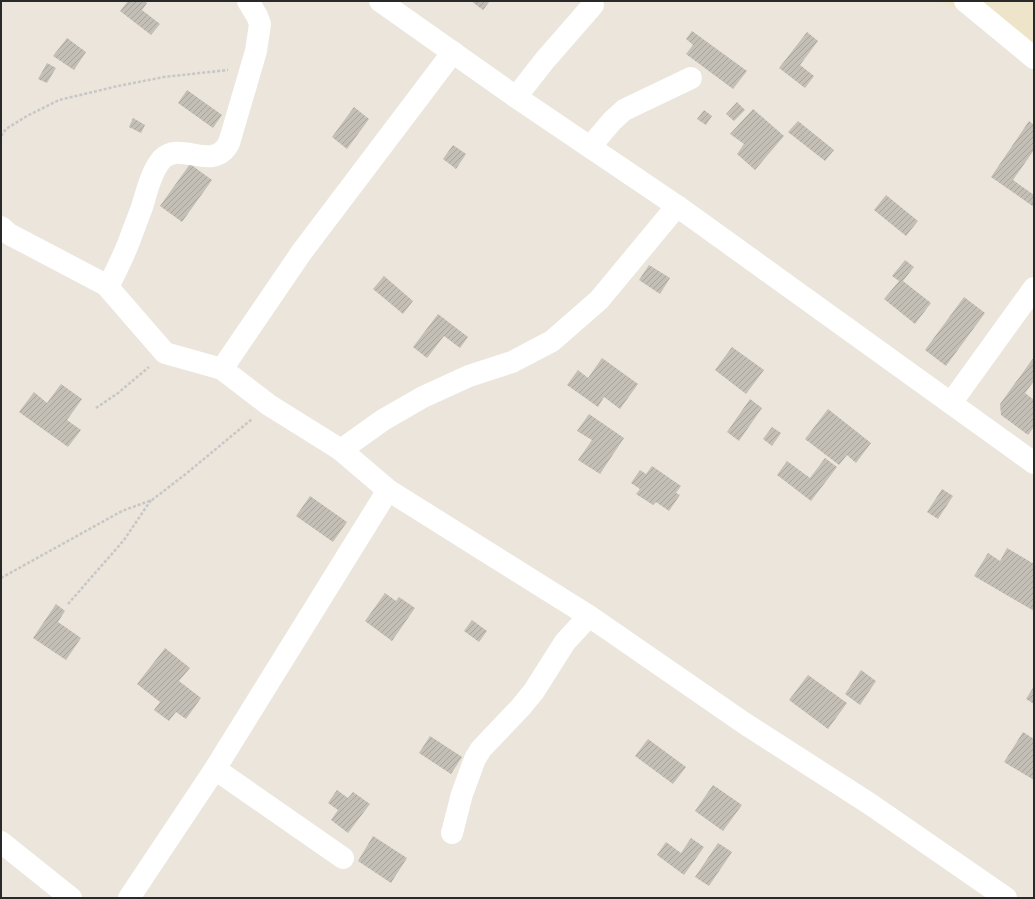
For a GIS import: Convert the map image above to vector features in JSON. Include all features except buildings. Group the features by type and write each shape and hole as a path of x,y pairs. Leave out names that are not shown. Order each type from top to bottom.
{"street":[{"path":"106,285 111,281 130,241 154,171 164,158 170,154 182,153 216,157 227,147 256,51 260,24 248,1"},
{"path":"380,1 516,98 677,206 1034,464"},
{"path":"965,1 1034,58"},
{"path":"516,98 545,60 593,5"},
{"path":"222,369 301,253 453,52"},
{"path":"590,147 612,121 624,110 691,78"},
{"path":"341,450 382,420 423,397 469,376 512,362 552,341 599,300 677,206"},
{"path":"1,227 9,234 106,285 165,353 222,369 269,405 341,450 388,490 589,616 744,723 870,804 1006,898"},
{"path":"951,403 1034,288"},
{"path":"129,898 215,768 388,490"},
{"path":"452,833 462,794 481,749 534,692 565,642 589,616"},
{"path":"215,768 244,790 344,858"},
{"path":"1,842 71,898"}],"path":[{"path":"1,136 6,129 27,116 59,100 164,77 251,67"},
{"path":"96,408 136,378 165,353"},
{"path":"1,578 122,512 152,500 269,405"},
{"path":"68,604 124,540 152,500"}],"shaded area":[{"path":"939,1 1034,1 1034,42"}]}
